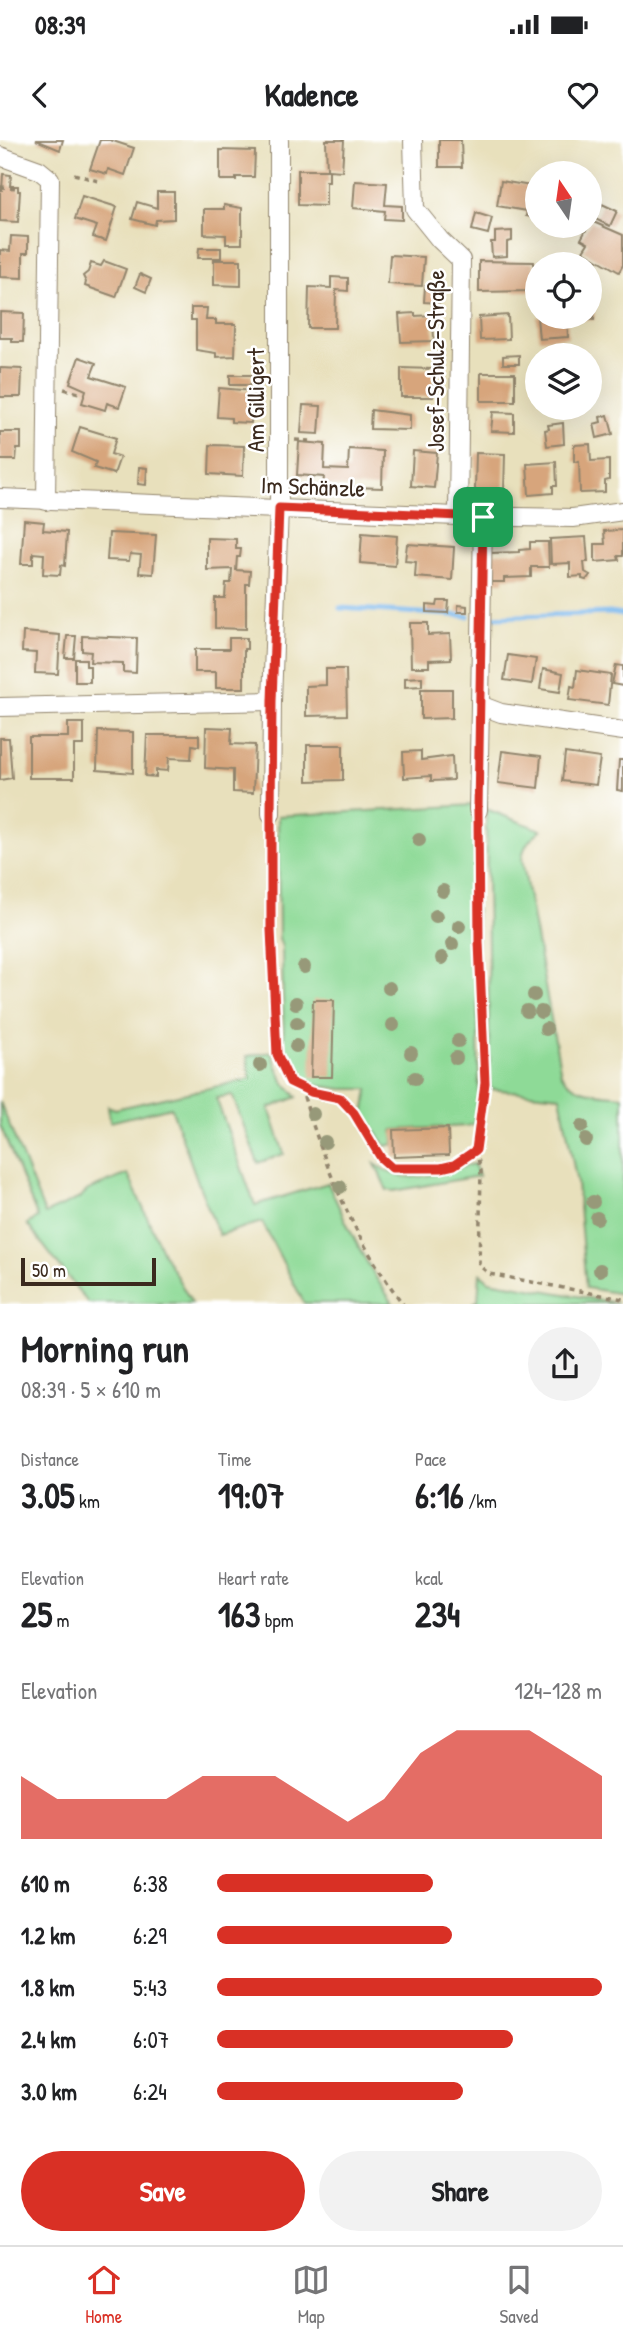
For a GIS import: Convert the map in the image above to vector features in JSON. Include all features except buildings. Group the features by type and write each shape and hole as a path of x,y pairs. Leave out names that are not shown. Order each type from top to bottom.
{"street":[{"name":"Am Gilligert","path":"271,814 279,508 278,140"},
{"name":"Josef-Schulz-Straße","path":"413,140 415,209 440,240 461,260 458,516"},
{"path":"0,156 39,170 50,179 52,193 46,501"},
{"name":"Im Schänzle","path":"0,498 483,517 573,518 623,511"},
{"path":"478,810 483,517"},
{"path":"0,707 272,701"},
{"path":"480,705 501,713 623,731"}],"path":[{"path":"74,174 98,181"},
{"path":"0,187 20,188"},
{"path":"478,810 479,942 485,1083 476,1150 481,1171 480,1265 489,1274 623,1299"},
{"path":"271,814 271,930 277,1054 290,1082 311,1092 340,1098 354,1113 381,1158 392,1168 441,1168 454,1165 476,1150"},
{"path":"301,1087 320,1149 340,1200 365,1248 403,1304"}],"green space":[{"path":"474,805 479,1089 474,1124 393,1130 394,1144 386,1146 364,1116 368,1089 342,1089 303,1083 297,1078 284,1054 278,816"},
{"path":"486,809 541,830 528,842 522,859 561,1074 580,1089 623,1096 623,1294 586,1288 577,1183 560,1096 490,1089"},
{"path":"271,1052 283,1081 297,1097 269,1108 284,1154 258,1163 232,1095 216,1098 255,1205 328,1183 366,1260 393,1303 304,1303 262,1222 219,1235 171,1107 110,1122 108,1106 115,1109 250,1079 247,1056"},
{"path":"0,1102 45,1214 78,1199 88,1190 128,1174 163,1253 192,1303 88,1303 27,1224 38,1218 0,1125"},
{"path":"375,1164 388,1172 412,1177 474,1164 479,1176 394,1191 387,1190"},
{"path":"480,1273 489,1281 617,1303 473,1303 478,1301"}],"waterway":[{"path":"340,608 468,616"},
{"path":"490,617 610,613 623,615"}],"route":[{"path":"279,508 483,517 478,810 479,942 485,1083 482,1115 476,1150 454,1165 417,1170 392,1168 381,1158 354,1113 340,1098 311,1092 290,1082 277,1054 271,930 271,814 279,508"}]}
